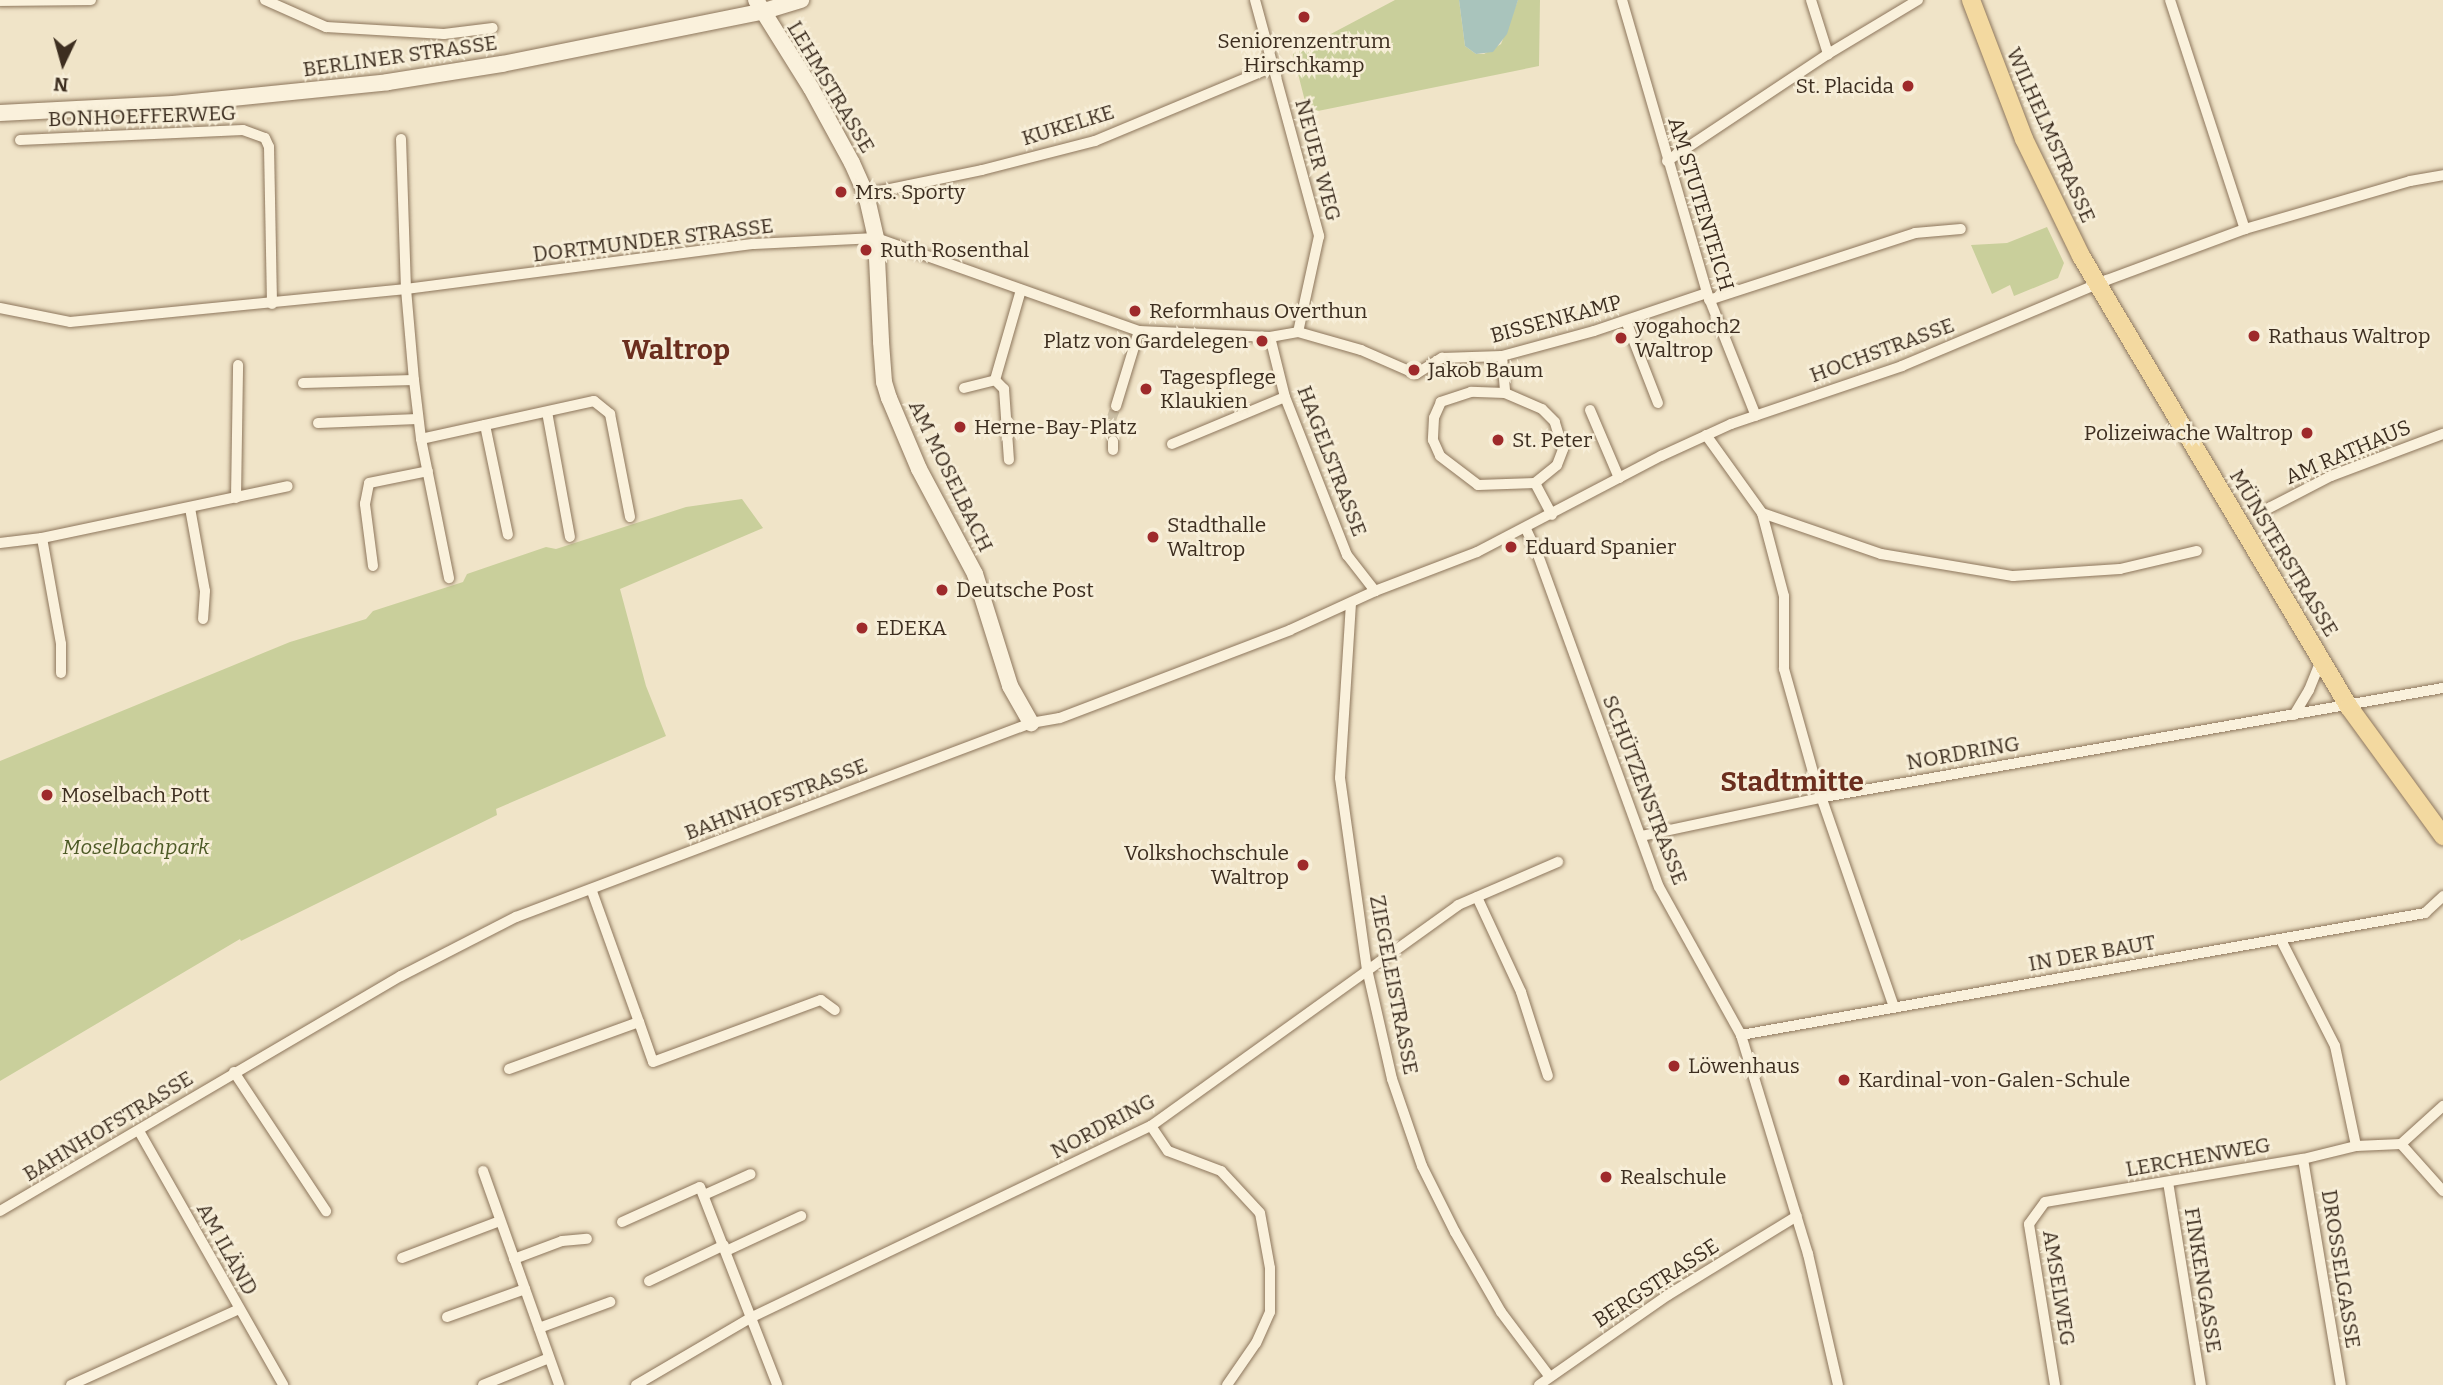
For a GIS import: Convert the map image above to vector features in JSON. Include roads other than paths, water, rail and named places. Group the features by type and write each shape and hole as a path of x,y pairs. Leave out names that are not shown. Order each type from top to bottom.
{"main road":[{"name":"BERLINER STRASSE","path":"0,113 173,104 388,82 502,64 759,6 801,0"},
{"name":"WILHELMSTRASSE","path":"1971,0 2010,106 2046,190 2097,284"},
{"name":"LEHMSTRASSE","path":"759,6 811,88 852,163 866,194 877,238"},
{"name":"AM MOSELBACH","path":"877,238 881,342 884,382 889,398 919,469 975,574 1010,686 1031,723"},
{"name":"MÜNSTERSTRASSE","path":"2097,284 2349,707 2443,836"}],"street":[{"path":"0,1 91,0"},
{"name":"NEUER WEG","path":"1255,0 1319,236 1298,332"},
{"name":"AM STUTENTEICH","path":"1622,0 1708,296 1756,416"},
{"path":"1811,0 1828,54"},
{"path":"1667,161 1828,54 1918,0"},
{"path":"2170,0 2245,229"},
{"path":"269,1 326,27 444,34 494,28"},
{"name":"KUKELKE","path":"866,194 982,170 1095,141 1273,67"},
{"name":"BONHOEFFERWEG","path":"20,140 243,130 265,138 269,147 272,304"},
{"path":"401,139 406,289 418,419 449,578"},
{"name":"HOCHSTRASSE","path":"1350,603 1477,552 1706,435 1902,366 2097,284 2245,229 2410,181 2443,175"},
{"name":"BISSENKAMP","path":"1298,332 1361,350 1416,374 1442,358 1502,356 1915,233 1961,229"},
{"name":"DORTMUNDER STRASSE","path":"0,308 70,322 406,289 754,244 877,238 1139,331 1270,337 1298,332"},
{"path":"995,380 1021,289"},
{"path":"1626,321 1658,403"},
{"path":"1116,406 1139,331"},
{"name":"HAGELSTRASSE","path":"1270,337 1285,397 1347,555 1375,591"},
{"path":"1502,356 1505,393"},
{"path":"236,498 238,365"},
{"path":"303,383 414,380"},
{"path":"964,388 995,380"},
{"path":"995,380 1004,388 1009,460"},
{"path":"1471,392 1505,393 1542,409 1555,422 1563,449 1557,465 1535,483 1478,485 1440,456 1433,440 1434,418 1441,402 1471,392"},
{"path":"1172,444 1285,397"},
{"path":"421,439 594,401 610,414 630,517"},
{"path":"1590,410 1619,478"},
{"path":"547,412 570,537"},
{"path":"318,423 418,419"},
{"path":"485,425 508,535"},
{"name":"AM RATHAUS","path":"2269,508 2331,476 2443,434"},
{"path":"1706,435 1762,513 1784,596 1784,669 1814,776 1824,797 1894,1007"},
{"path":"373,566 365,504 369,483 428,471"},
{"path":"1535,483 1552,515"},
{"path":"0,543 42,538 288,486"},
{"path":"190,508 205,591 203,619"},
{"path":"1762,513 1881,554 2013,576 2120,569 2197,551"},
{"name":"SCHÜTZENSTRASSE","path":"1526,528 1659,887 1741,1035 1797,1216 1838,1385"},
{"path":"42,538 61,644 61,673"},
{"name":"BAHNHOFSTRASSE","path":"0,1211 234,1072 458,947 516,918 1031,723 1060,718 1241,650 1350,603"},
{"name":"ZIEGELEISTRASSE","path":"1350,603 1340,778 1367,969 1392,1079 1422,1166 1501,1312 1550,1377"},
{"path":"2294,715 2309,690 2321,660"},
{"name":"NORDRING","path":"1641,836 1824,797 2349,707 2443,688"},
{"name":"NORDRING","path":"636,1385 752,1317 1151,1126 1458,905 1559,862"},
{"path":"591,889 653,1062 821,1000 835,1010"},
{"name":"IN DER BAUT","path":"1741,1035 2425,914 2443,896"},
{"path":"1477,897 1521,992 1548,1076"},
{"path":"2281,940 2335,1046 2356,1146"},
{"path":"509,1069 639,1022"},
{"path":"234,1072 326,1211"},
{"path":"2443,1106 2400,1144 2443,1191"},
{"path":"1151,1126 1168,1151 1221,1171 1260,1213 1270,1268 1270,1312 1256,1343 1227,1385"},
{"name":"AM ILÄND","path":"139,1130 283,1385"},
{"name":"LERCHENWEG","path":"2045,1202 2303,1159 2356,1146 2400,1144"},
{"name":"DROSSELGASSE","path":"2303,1159 2341,1385"},
{"path":"483,1171 559,1385"},
{"path":"704,1195 751,1174"},
{"name":"FINKENGASSE","path":"2168,1182 2201,1385"},
{"path":"622,1222 700,1187 777,1385"},
{"name":"AMSELWEG","path":"2045,1202 2029,1224 2055,1385"},
{"path":"649,1281 801,1216"},
{"name":"BERGSTRASSE","path":"1539,1385 1668,1295 1797,1216"},
{"path":"402,1258 500,1221"},
{"path":"514,1259 562,1241 587,1239"},
{"path":"447,1317 525,1289"},
{"path":"539,1328 610,1302"},
{"path":"71,1385 239,1309"},
{"path":"483,1385 549,1358"}],"water":[{"path":"1459,0 1518,0 1507,34 1493,52 1476,54 1465,46"}],"tunnel":[{"path":"1113,441 1111,420 1116,406"}],"place":[{"name":"Seniorenzentrum Hirschkamp","path":"1304,17"},
{"name":"St. Placida","path":"1908,86"},
{"name":"Mrs. Sporty","path":"841,192"},
{"name":"Ruth Rosenthal","path":"866,250"},
{"name":"Reformhaus Overthun","path":"1135,311"},
{"name":"Rathaus Waltrop","path":"2254,336"},
{"name":"yogahoch2 Waltrop","path":"1621,338"},
{"name":"Platz von Gardelegen","path":"1262,341"},
{"name":"Jakob Baum","path":"1414,370"},
{"name":"Tagespflege Klaukien","path":"1146,389"},
{"name":"Herne-Bay-Platz","path":"960,427"},
{"name":"Polizeiwache Waltrop","path":"2307,433"},
{"name":"St. Peter","path":"1498,440"},
{"name":"Stadthalle Waltrop","path":"1153,537"},
{"name":"Eduard Spanier","path":"1511,547"},
{"name":"Deutsche Post","path":"942,590"},
{"name":"EDEKA","path":"862,628"},
{"name":"Moselbach Pott","path":"47,795"},
{"name":"Volkshochschule Waltrop","path":"1303,865"},
{"name":"Löwenhaus","path":"1674,1066"},
{"name":"Kardinal-von-Galen-Schule","path":"1844,1080"},
{"name":"Realschule","path":"1606,1177"}],"district":[{"name":"Waltrop","path":"676,350"},
{"name":"Stadtmitte","path":"1792,782"}],"park label":[{"name":"Moselbachpark","path":"136,847"}]}
